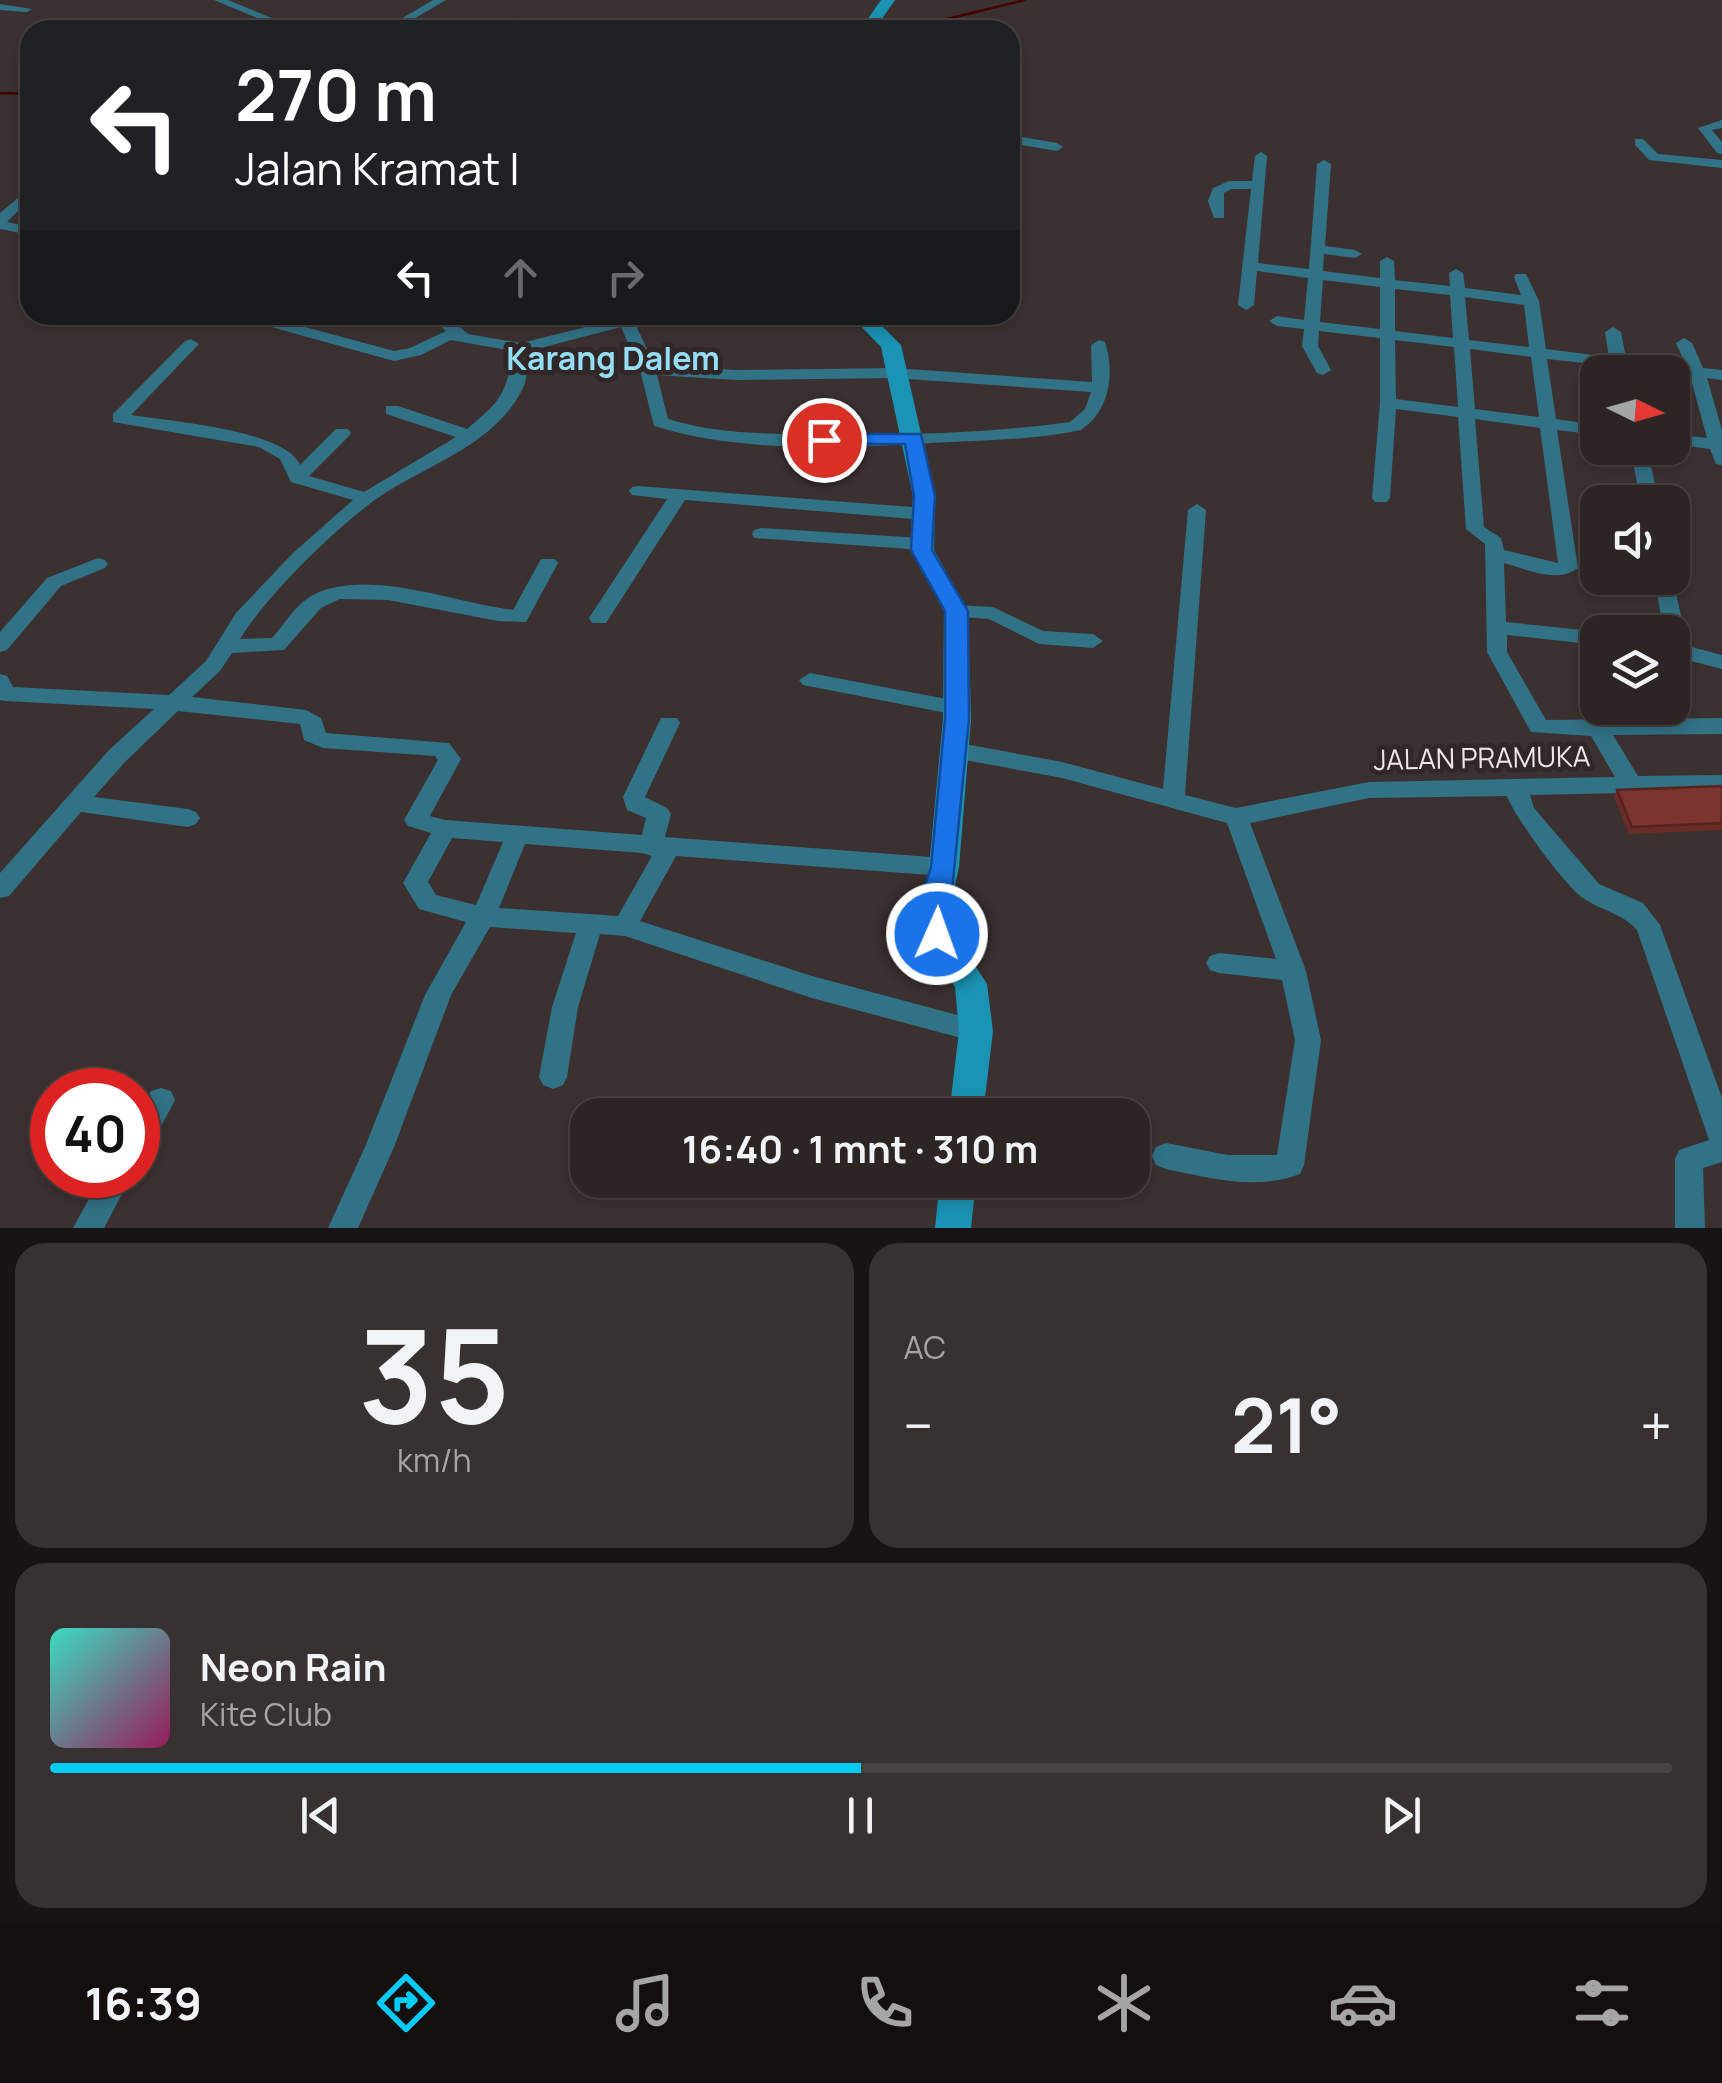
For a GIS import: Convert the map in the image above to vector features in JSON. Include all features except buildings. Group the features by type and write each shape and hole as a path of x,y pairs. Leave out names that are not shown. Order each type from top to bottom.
{"street":[{"path":"219,0 270,20"},
{"path":"406,20 441,0"},
{"path":"0,7 21,9 0,18"},
{"path":"1722,124 1704,128 1722,150"},
{"path":"1020,141 1057,147"},
{"path":"1639,142 1654,157 1722,164"},
{"path":"1246,305 1261,156"},
{"path":"1322,370 1310,346 1324,164"},
{"path":"1219,215 1215,201 1218,191 1229,185 1257,185"},
{"path":"0,223 20,202"},
{"path":"1319,248 1355,254"},
{"path":"1381,498 1388,403 1387,260"},
{"path":"1248,266 1386,282 1457,283 1531,301"},
{"path":"1495,554 1548,568 1568,568 1531,301 1521,277"},
{"path":"1457,283 1469,413 1474,529 1494,542 1497,652 1540,727 1722,726"},
{"path":"1276,321 1580,359"},
{"path":"281,325 394,356 460,334"},
{"path":"449,325 460,334 522,348 602,325"},
{"path":"629,325 648,370 656,417 668,428 824,440 1023,434 1075,426 1095,409 1100,388 1099,346"},
{"path":"871,325 891,344 894,373 914,438 925,514 922,544 928,568 952,598 956,611 954,750 944,867 933,918 937,934 971,984 976,1030 968,1098"},
{"path":"1614,332 1618,355"},
{"path":"1684,342 1698,372 1720,450 1690,444"},
{"path":"191,344 119,418 264,443 288,456 297,478"},
{"path":"0,889 117,756 175,703 226,646 257,602 366,498 470,436 510,400 522,348"},
{"path":"648,370 735,375 894,373 1100,388"},
{"path":"1690,371 1722,375"},
{"path":"1388,403 1580,428"},
{"path":"392,410 470,436"},
{"path":"297,478 342,433"},
{"path":"297,478 366,498"},
{"path":"638,491 925,514"},
{"path":"600,618 679,495"},
{"path":"1173,802 1197,510"},
{"path":"760,534 922,544"},
{"path":"226,646 278,645 319,600 341,593 392,594 519,617 548,563"},
{"path":"0,646 54,582 98,564"},
{"path":"956,611 993,612 1040,636 1092,641"},
{"path":"1498,628 1580,636"},
{"path":"1690,654 1722,662"},
{"path":"810,680 957,708"},
{"path":"2,691 306,717 313,724 312,735 323,740 441,749 450,759 416,820 445,829 944,867"},
{"path":"625,926 660,848 659,814 635,804 634,797 669,723"},
{"path":"1598,728 1630,783"},
{"name":"JALAN PRAMUKA","path":"954,750 1062,770 1236,817 1370,790 1722,784"},
{"path":"1516,787 1524,811 1590,890 1634,910 1648,924 1722,1137"},
{"path":"78,802 188,818"},
{"path":"1166,1156 1228,1168 1275,1170 1290,1165 1308,1040 1294,972 1236,817"},
{"path":"445,829 415,883 428,902 483,917 625,926 812,986 976,1030"},
{"path":"344,1228 383,1138 428,1013 451,963 483,917 517,836"},
{"path":"553,1077 564,1007 591,924"},
{"path":"1220,963 1294,972"},
{"path":"1690,1228 1689,1159 1722,1149"},
{"path":"88,1228 105,1198"},
{"path":"952,1228 956,1198"}],"waterway":[{"path":"942,20 1025,0"},
{"path":"511,20 527,20"},
{"path":"0,93 20,94"}],"district":[{"name":"Karang Dalem","path":"613,359"}],"route":[{"path":"824,440 914,438 924,496 922,550 928,568 952,598 956,611 960,667 957,719 944,867 934,898 937,934"}]}
